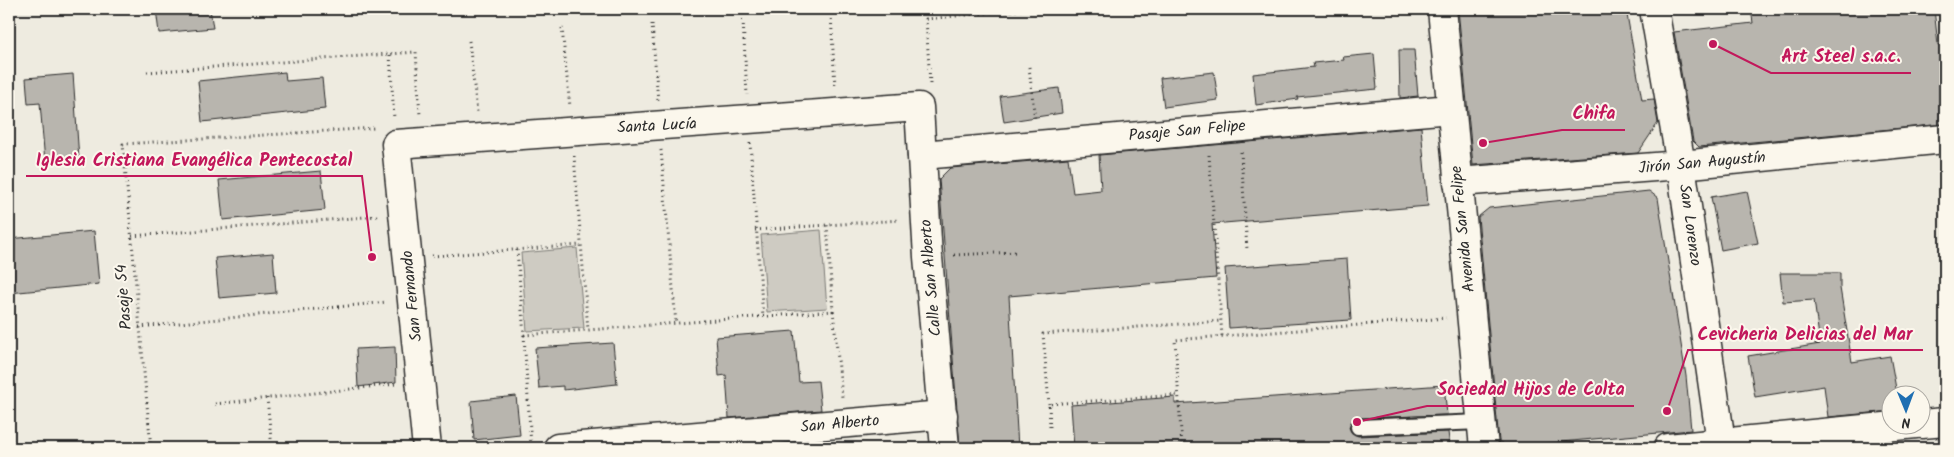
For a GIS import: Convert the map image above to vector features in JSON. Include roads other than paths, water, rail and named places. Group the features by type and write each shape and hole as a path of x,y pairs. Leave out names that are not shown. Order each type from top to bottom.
{"street":[{"name":"Avenida San Felipe","path":"1442,9 1482,435"},
{"name":"San Lorenzo","path":"1654,9 1681,165 1721,442"},
{"name":"Santa Lucía","path":"409,143 919,107"},
{"name":"Calle San Alberto","path":"919,107 928,257 945,448"},
{"name":"Pasaje San Felipe","path":"922,155 1037,143 1452,109"},
{"name":"Jirón San Augustín","path":"1458,182 1681,165 1945,140"},
{"name":"San Fernando","path":"409,143 404,214 427,448"},
{"name":"San Alberto","path":"558,448 943,415"},
{"path":"1932,423 1945,422"},
{"path":"1668,448 1882,427"}],"lane":[{"path":"1358,427 1482,435"}],"place":[{"name":"Art Steel s.a.c.","path":"1713,44"},
{"name":"Chifa","path":"1483,143"},
{"name":"Iglesia Cristiana Evangélica Pentecostal","path":"372,257"},
{"name":"Cevicheria Delicias del Mar","path":"1667,411"},
{"name":"Sociedad Hijos de Colta","path":"1357,422"}]}
